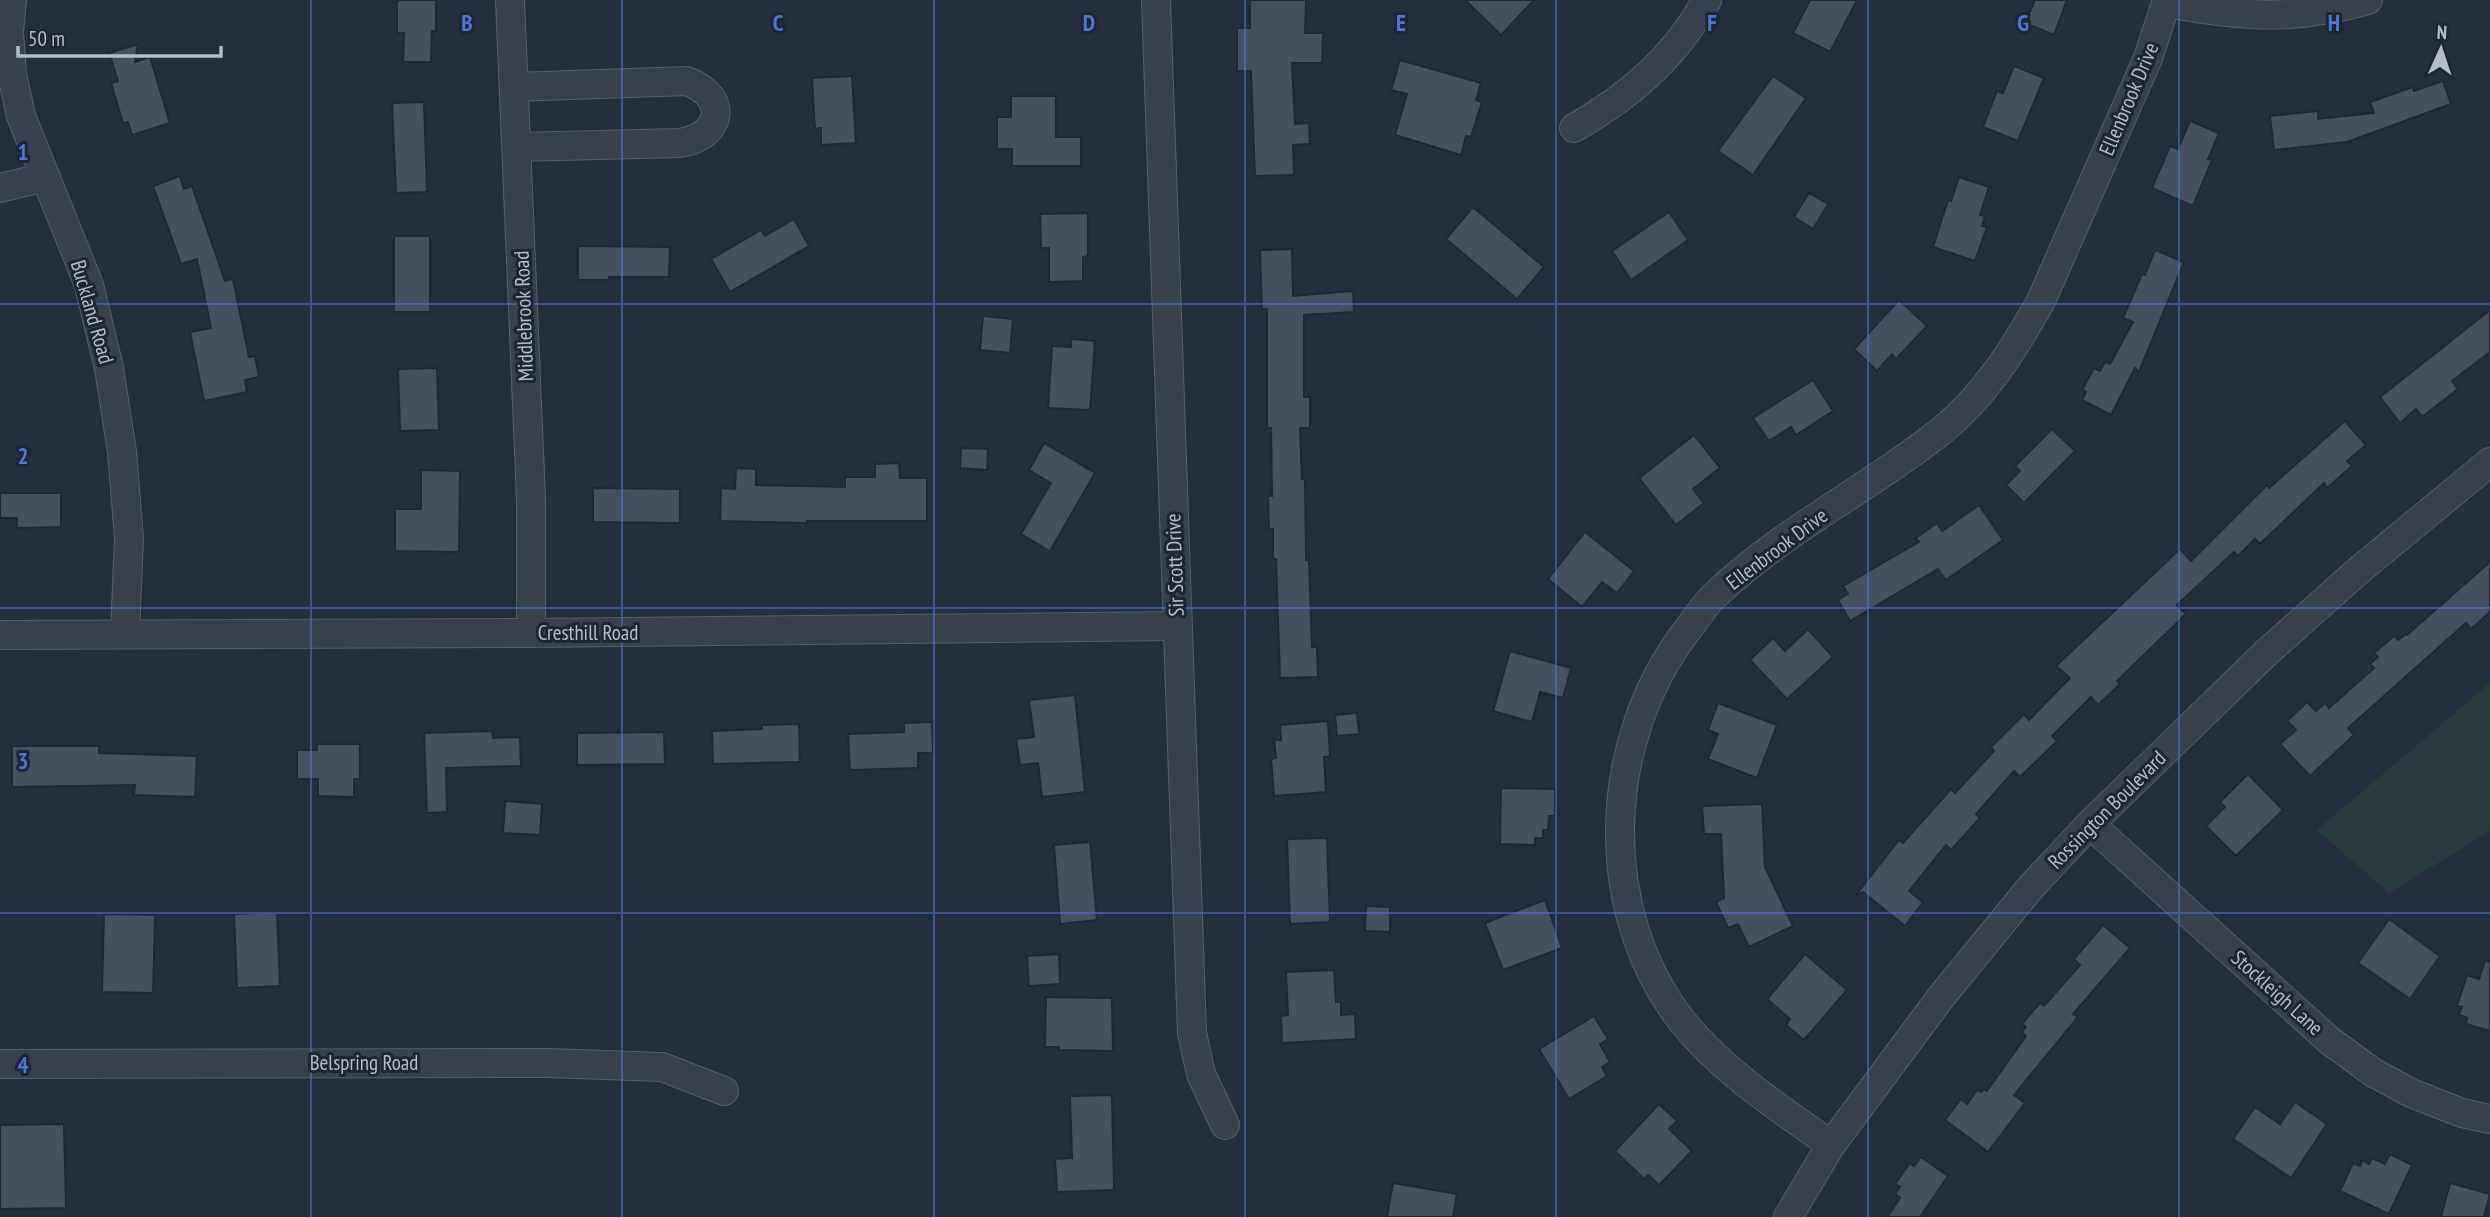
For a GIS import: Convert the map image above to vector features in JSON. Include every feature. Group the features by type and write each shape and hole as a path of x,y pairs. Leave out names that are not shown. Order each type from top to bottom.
{"street":[{"name":"Buckland Road","path":"12,0 9,32 12,74 21,116 89,285 109,368 122,452 129,538 125,634"},
{"name":"Middlebrook Road","path":"510,0 531,499 531,633"},
{"name":"Sir Scott Drive","path":"1156,0 1192,1039 1201,1074 1225,1125"},
{"path":"1574,128 1613,105 1648,76 1678,43 1707,0"},
{"path":"2167,1 2222,14 2278,16 2329,11 2368,0"},
{"name":"Ellenbrook Drive","path":"1831,1145 1716,1059 1681,1020 1652,974 1632,923 1622,869 1619,812 1630,751 1647,696 1673,648 1710,600 1756,559 1942,431 1994,377 2021,338 2041,301 2148,58 2167,1"},
{"path":"514,87 687,81 701,86 713,100 715,113 712,126 706,134 694,141 680,144 517,147"},
{"path":"0,188 46,177"},
{"name":"Rossington Boulevard","path":"1788,1217 1831,1145 1949,987 2031,887 2090,824 2265,654 2358,570 2490,462"},
{"name":"Cresthill Road","path":"0,635 1177,626"},
{"name":"Stockleigh Lane","path":"2090,824 2330,1041 2374,1073 2411,1093 2462,1113 2490,1119"},
{"name":"Belspring Road","path":"0,1064 548,1063 637,1066 662,1067 724,1091"}],"green space":[{"path":"2490,683 2490,831 2389,893 2317,830"}],"building":[{"path":"436,0 436,31 432,31 431,62 403,62 404,33 397,33 397,2"},
{"path":"1250,0 1306,0 1305,33 1323,33 1322,63 1292,63 1295,124 1309,123 1310,144 1293,145 1294,175 1255,176 1251,71 1237,71 1237,28 1250,28"},
{"path":"1465,0 1534,0 1501,35"},
{"path":"1810,0 1857,0 1830,52 1793,33"},
{"path":"2035,0 2067,0 2054,35 2025,23"},
{"path":"138,44 135,62 150,57 170,123 132,135 128,122 123,123 111,83 118,81 109,53"},
{"path":"1400,60 1481,83 1476,100 1482,102 1471,137 1466,136 1461,155 1395,135 1407,94 1391,90"},
{"path":"2014,66 2044,78 2018,141 1983,127 1997,91 2003,93"},
{"path":"852,76 856,143 821,145 821,128 815,129 812,78"},
{"path":"1773,76 1806,98 1753,175 1718,151"},
{"path":"2443,81 2451,104 2347,142 2274,150 2270,116 2318,111 2318,119 2374,113 2370,102 2413,87 2414,91"},
{"path":"1011,96 1056,96 1056,137 1081,137 1081,166 1012,166 1012,149 997,149 997,117 1011,117"},
{"path":"424,102 427,192 396,193 392,103"},
{"path":"2190,121 2219,133 2208,159 2212,160 2193,206 2152,188 2170,146 2178,149"},
{"path":"180,176 184,189 192,186 225,281 233,279 249,357 255,356 259,377 245,380 247,392 204,401 190,332 211,328 197,259 181,264 153,186"},
{"path":"1959,177 1989,187 1980,215 1985,216 1982,226 1987,227 1975,261 1933,247 1948,200 1951,201"},
{"path":"1809,193 1828,204 1813,229 1794,217"},
{"path":"1473,207 1544,267 1517,299 1446,239"},
{"path":"1669,212 1688,240 1631,280 1612,251"},
{"path":"1088,213 1088,256 1083,257 1083,281 1049,282 1049,248 1041,248 1040,214"},
{"path":"794,219 809,246 730,292 711,259 761,230 765,236"},
{"path":"394,236 430,236 430,312 394,312"},
{"path":"578,246 670,247 669,277 578,280"},
{"path":"1292,249 1293,296 1353,291 1354,312 1304,315 1304,397 1310,397 1310,428 1300,428 1302,479 1305,479 1306,560 1309,560 1312,647 1317,647 1318,677 1280,678 1276,559 1273,559 1273,529 1269,529 1268,496 1272,496 1271,428 1267,428 1267,309 1262,309 1260,250"},
{"path":"2155,250 2184,262 2139,372 2135,368 2111,415 2082,400 2086,392 2082,390 2094,368 2100,371 2105,362 2110,364 2133,322 2123,318"},
{"path":"1899,300 1927,326 1896,359 1892,354 1877,371 1854,349"},
{"path":"2490,310 2490,352 2452,381 2458,389 2422,417 2416,409 2400,423 2380,397"},
{"path":"983,316 1013,319 1010,353 980,350"},
{"path":"1071,339 1095,341 1090,410 1048,408 1052,346 1071,347"},
{"path":"437,368 439,430 400,431 398,369"},
{"path":"1813,380 1833,411 1796,435 1791,427 1769,441 1753,418"},
{"path":"2345,421 2366,445 2347,461 2352,466 2327,488 2324,483 2260,544 2255,539 2238,556 2234,552 2177,605 2186,614 2117,681 2120,684 2098,705 2091,697 2052,736 2057,741 2020,777 2014,771 1976,814 1980,818 1951,850 1946,845 1909,891 1923,902 1905,926 1863,892 1855,896 1899,840 1903,843 1951,789 1955,793 1994,751 1991,747 2024,714 2029,720 2070,678 2056,666 2180,549 2191,561 2267,485 2269,488"},
{"path":"2052,429 2075,451 2024,503 2006,485 2020,471 2015,466"},
{"path":"1694,435 1720,468 1693,489 1704,503 1676,525 1639,478"},
{"path":"1044,443 1095,473 1050,551 1021,534 1051,483 1029,470"},
{"path":"961,448 988,449 987,470 960,468"},
{"path":"899,463 900,478 927,478 927,521 720,521 721,488 735,489 736,468 756,469 756,485 845,487 845,477 875,477 875,464"},
{"path":"421,470 460,471 459,552 395,551 395,509 421,509"},
{"path":"593,488 680,489 680,523 593,522"},
{"path":"0,493 61,493 61,527 17,528 17,518 0,518"},
{"path":"1979,505 2003,540 1946,580 1938,569 1850,621 1838,600 1848,594 1843,586 1919,542 1916,538 1937,523 1942,531"},
{"path":"1585,532 1634,571 1617,593 1602,582 1582,607 1548,579"},
{"path":"2490,562 2490,612 2471,629 2466,623 2348,728 2354,735 2310,776 2280,744 2296,730 2287,721 2307,702 2316,711 2325,703 2329,708 2374,668 2370,664 2378,657 2374,653 2394,636 2398,640 2407,635"},
{"path":"1808,629 1833,657 1787,699 1750,660 1773,638 1785,651"},
{"path":"1510,651 1571,668 1563,698 1540,692 1532,722 1493,711"},
{"path":"1075,695 1085,792 1042,797 1038,763 1020,765 1016,739 1034,737 1029,700"},
{"path":"1718,703 1777,725 1757,778 1708,759 1718,734 1708,730"},
{"path":"1357,713 1359,734 1337,736 1335,715"},
{"path":"1328,721 1330,756 1324,757 1326,792 1274,796 1271,759 1276,758 1274,740 1281,740 1280,725"},
{"path":"932,722 933,753 918,753 918,768 850,770 848,734 904,732 904,723"},
{"path":"799,724 800,762 713,764 712,731"},
{"path":"492,731 493,738 520,737 521,766 446,768 447,812 427,813 424,733"},
{"path":"664,732 665,764 577,765 577,733"},
{"path":"317,744 360,744 360,779 354,779 354,797 318,796 318,779 297,779 297,750 317,750"},
{"path":"12,746 99,746 99,753 197,756 195,797 134,795 135,785 12,787"},
{"path":"2248,774 2283,810 2236,856 2206,826 2225,807 2220,802"},
{"path":"1501,788 1555,789 1555,816 1549,816 1548,830 1543,830 1543,838 1535,838 1535,845 1500,844"},
{"path":"505,801 542,804 540,835 503,833"},
{"path":"1762,804 1765,867 1793,926 1749,947 1738,924 1728,928 1716,902 1724,898 1721,834 1704,834 1702,806"},
{"path":"1327,838 1330,922 1290,924 1287,839"},
{"path":"1090,842 1097,920 1060,924 1054,845"},
{"path":"1545,900 1562,948 1503,970 1485,923"},
{"path":"1366,906 1390,907 1390,932 1365,931"},
{"path":"277,912 280,986 237,988 234,914"},
{"path":"104,914 155,915 153,993 102,992"},
{"path":"2389,919 2440,956 2410,999 2358,963"},
{"path":"2103,925 2130,948 2073,1014 2078,1017 2014,1095 2025,1103 1988,1152 1945,1120 1961,1099 1967,1104 1977,1090 1987,1091 2026,1036 2022,1032 2026,1027 2022,1024 2040,1003 2044,1006 2080,965 2074,959"},
{"path":"1059,954 1060,984 1029,986 1027,956"},
{"path":"1805,954 1847,990 1804,1040 1786,1025 1790,1019 1767,999"},
{"path":"2485,961 2490,962 2490,1031 2466,1024 2467,1018 2459,1015 2462,1007 2457,1006 2467,975 2479,979"},
{"path":"1334,970 1336,1002 1341,1002 1341,1015 1355,1014 1356,1039 1282,1043 1281,1016 1288,1015 1286,972"},
{"path":"1046,997 1112,998 1113,1051 1059,1050 1059,1047 1045,1047"},
{"path":"1594,1016 1608,1039 1600,1044 1610,1062 1602,1067 1607,1076 1569,1099 1539,1049"},
{"path":"1112,1095 1114,1190 1057,1192 1055,1159 1072,1158 1070,1096"},
{"path":"2295,1102 2327,1124 2291,1178 2233,1139 2255,1107 2280,1124"},
{"path":"1659,1104 1677,1121 1669,1129 1692,1151 1659,1185 1648,1175 1644,1179 1615,1151"},
{"path":"64,1124 66,1208 0,1209 0,1125"},
{"path":"2390,1154 2412,1165 2389,1214 2340,1191 2353,1163 2360,1166 2362,1160 2369,1164 2372,1158 2385,1164"},
{"path":"1921,1157 1948,1176 1920,1217 1887,1217 1900,1198 1895,1194 1900,1187 1895,1184 1910,1163 1914,1166"},
{"path":"1393,1183 1457,1194 1453,1217 1387,1217"},
{"path":"2450,1183 2490,1194 2484,1217 2441,1217"}]}
